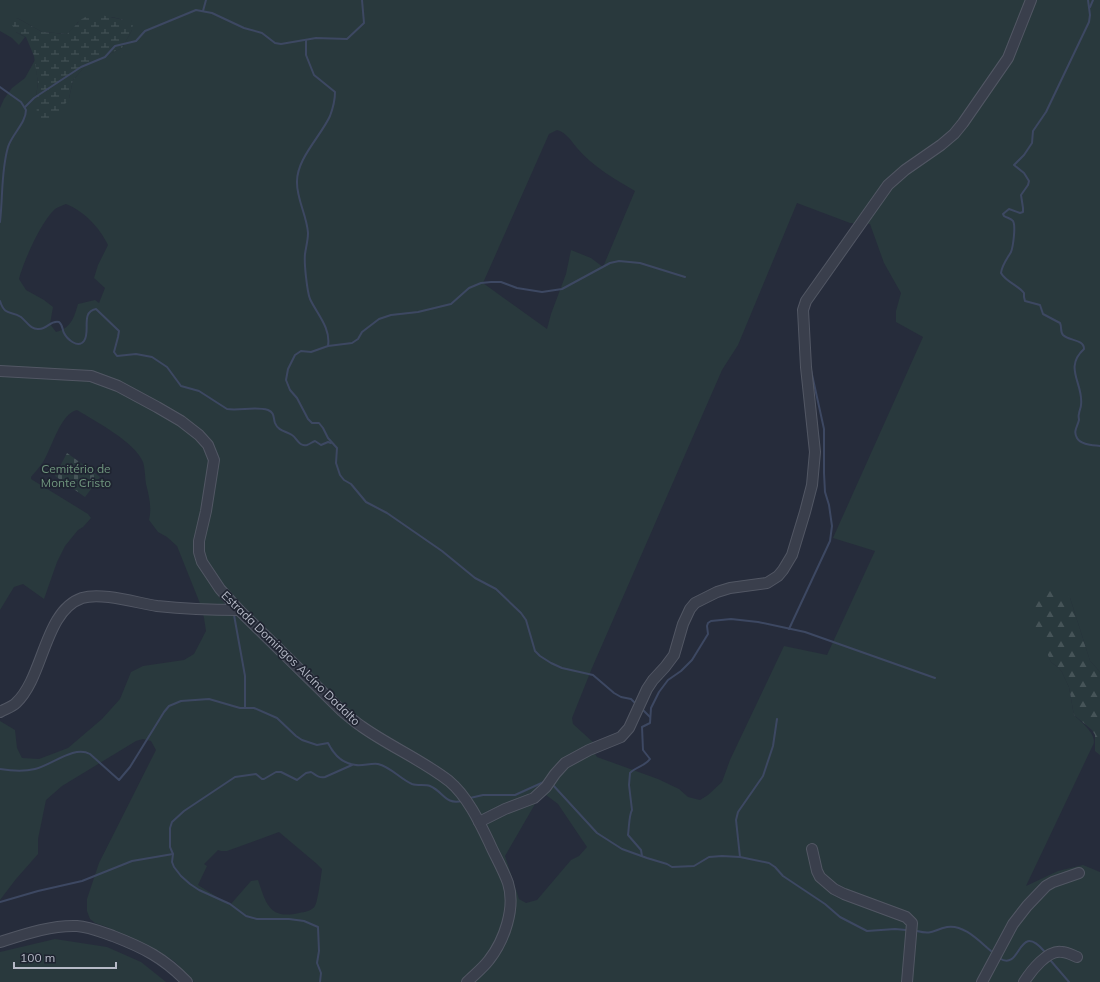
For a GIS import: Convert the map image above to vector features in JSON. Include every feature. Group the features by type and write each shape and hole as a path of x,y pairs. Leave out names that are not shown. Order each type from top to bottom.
{"street":[{"path":"480,822 501,811 534,798 546,787 555,774 566,763 589,750 616,740 626,732 647,689 674,655 683,624 690,609 695,603 717,592 730,588 767,583 778,576 783,570 792,555 805,512 812,485 815,452 806,367 803,310 806,301 888,185 905,170 954,134 963,123 1008,58 1031,0"},
{"name":"Estrada Domingos Alcíno Dadalto","path":"0,371 91,376 118,386 181,421 199,435 208,445 214,460 206,511 199,542 199,552 202,562 220,589 239,610 342,711 361,726 427,766 449,782 464,798 480,822 508,883 510,908 496,951 488,962 467,982"},
{"path":"0,712 15,704 24,694 31,682 49,636 58,620 72,604 82,598 95,596 156,606 201,610 239,610"},
{"path":"812,848 817,871 820,877 834,889 906,917 910,920 912,923 907,982"},
{"path":"982,982 1013,924 1031,902 1046,886 1079,873"},
{"path":"0,942 34,932 59,927 78,926 97,930 151,952 166,962 187,982"},
{"path":"1024,982 1036,967 1051,953 1061,951 1077,957"}],"green space":[{"path":"0,0 1100,0 1100,672 1090,661 1070,598 1046,650 1051,662 1062,672 1069,687 1074,715 1092,734 1094,743 1026,886 1058,871 1083,865 1100,872 1100,982 194,982 175,962 166,956 107,927 95,923 90,919 87,911 87,899 99,863 156,750 151,741 143,739 136,741 62,786 46,800 38,839 38,854 0,900 0,721 15,730 17,748 22,758 39,759 68,748 102,719 120,699 131,672 143,666 184,660 194,654 206,631 201,606 177,546 167,537 158,532 149,520 150,502 145,470 139,454 114,433 77,410 71,413 61,425 43,462 31,479 88,514 91,518 78,530 65,546 57,562 44,599 23,584 14,587 0,610 0,108 4,99 12,88 25,78 35,60 38,83 36,97 69,98 73,80 86,65 122,48 132,30 131,20 112,17 78,22 67,34 42,32 17,18 16,32 25,37 19,45 12,38 0,31","holes":["557,130 564,133 590,161 604,172 635,191 603,267 591,258 571,250 566,274 547,329 483,283 549,134","797,203 850,223 870,224 884,263 901,293 896,311 896,322 923,337 833,538 875,551 827,655 784,646 730,760 722,782 700,800 688,797 679,789 658,779 597,757 592,749 594,743 573,724 572,718 592,668 722,370 738,345","66,204 79,211 96,226 108,245 98,265 94,278 105,288 99,303 95,300 78,304 71,322 65,328 56,332 50,324 53,307 26,290 19,279 29,252 39,232 55,209","542,792 558,804 587,847 579,856 571,860 537,900 526,903 519,899 505,856","279,832 322,869 315,906 308,911 289,915 275,912 270,908 258,880 251,881 230,905 198,885 207,866 204,864 218,850 227,851"]},
{"path":"91,15 101,15 131,20 133,25 132,30 122,48 86,65 73,80 69,98 59,114 54,118 42,119 37,116 36,97 38,83 34,56 26,37 16,32 12,25 17,18 42,32 67,34 79,21 85,17"},
{"name":"Cemitério de Monte Cristo","path":"67,453 100,477 85,497 55,476"},
{"path":"1048,590 1060,592 1070,598 1090,661 1100,672 1100,755 1095,751 1095,735 1092,730 1074,715 1069,687 1062,672 1051,662 1034,624 1032,604 1038,596"},
{"path":"55,939 107,947 141,962 166,982 0,982 0,952"}],"waterway":[{"path":"203,11 206,0"},
{"path":"25,107 34,98 81,67 105,57 115,46 136,41 145,31 196,10 212,13 244,28 262,33 275,43 281,44 316,38 347,39 364,23 362,0"},
{"path":"1088,0 1090,15 1089,22 1046,112 1033,131 1032,143 1024,155 1014,165 1024,173 1029,181 1021,195 1023,212 1020,213 1009,209 1003,214 1013,221 1014,232 1011,252 1001,273 1006,279 1024,293 1025,301 1040,305 1043,314 1060,323 1063,335 1082,343 1084,349 1078,356 1075,363 1076,376 1081,397 1079,420 1075,433 1081,442 1100,446"},
{"path":"1090,7 1093,0"},
{"path":"306,40 306,55 314,75 335,92 334,104 330,116 300,165 297,183 297,189 306,220 308,233 305,254 305,270 308,290 310,299 323,321 327,333 328,346"},
{"path":"0,87 21,102 26,110 24,119 8,147 3,174 0,222"},
{"path":"637,705 631,699 621,697 614,693 593,675 562,668 540,656 535,651 526,620 521,613 496,589 475,578 442,551 387,513 366,502 351,484 344,480 340,475 336,463 337,448 328,438 319,423 312,423 308,419 297,398 290,390 286,380 288,369 295,355 301,351 311,352 328,346 352,343 358,339 362,332 379,319 391,315 418,312 451,304 469,288 481,283 501,282 517,288 542,292 562,289 610,263 619,261 640,263 685,277"},
{"path":"0,301 6,311 21,317 29,325 36,329 42,329 53,322 59,322 64,333 76,344 84,341 87,333 88,314 96,309 119,331 114,352 117,356 136,354 152,357 167,367 181,386 199,391 227,409 258,408 268,410 273,414 276,426 294,436 302,445 307,445 315,441 321,445 328,442 331,443"},
{"path":"789,629 830,541 832,526 829,505 825,492 824,429 811,370"},
{"path":"234,615 245,676 245,708"},
{"path":"642,856 641,850 628,835 632,810 629,785 630,773 650,759 643,750 642,727 650,723 651,708 659,692 668,680 681,671 692,660 708,634 707,626 711,621 731,619 758,622 805,632 935,678"},
{"path":"0,769 18,771 31,770 42,767 70,754 84,752 90,754 119,780 130,767 169,706 181,701 209,699 240,708 254,708 277,718 302,740 317,745 328,743 336,755 347,763 359,765 378,764 391,770 412,784 430,786 448,800 456,802 462,801"},
{"path":"642,709 650,717"},
{"path":"740,857 736,820 738,812 763,776 773,746 777,719"},
{"path":"320,982 321,973 317,963 319,951 318,927 304,921 289,919 257,919 246,916 230,904 199,890 190,884 181,876 172,862 173,854 170,847 170,828 172,822 184,811 235,777 256,774 264,779 276,772 281,772 297,780 306,773 311,772 319,777 325,777 352,765"},
{"path":"470,798 483,795 515,795 546,781"},
{"path":"552,784 597,833 622,849 672,867 694,866 709,857 722,856 740,857 769,863 783,876 825,904 840,917 867,931 895,929 906,930"},
{"path":"0,902 38,891 82,881 132,861 173,854"},
{"path":"917,931 930,932 947,927 960,928 971,934 991,951"},
{"path":"999,958 1006,961 1012,959 1024,944 1029,941 1035,943 1044,951"},
{"path":"1051,961 1069,982"}]}
